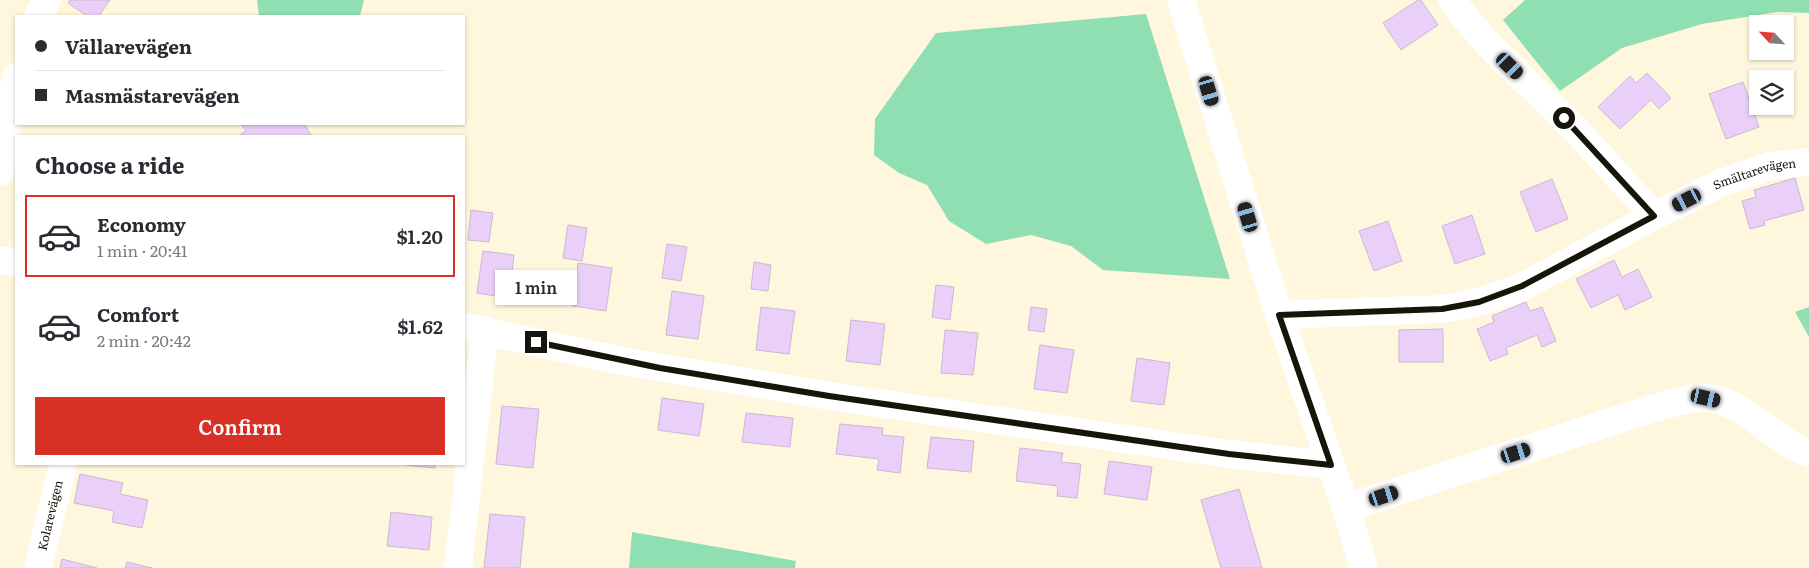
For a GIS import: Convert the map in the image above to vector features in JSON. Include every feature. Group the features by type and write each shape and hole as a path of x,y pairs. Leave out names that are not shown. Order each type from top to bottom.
{"street":[{"path":"39,15 47,0"},
{"path":"1181,0 1279,315 1346,508 1364,568"},
{"path":"1452,0 1497,54 1564,118 1654,216"},
{"path":"0,172 3,144 15,82"},
{"name":"Smältarevägen","path":"1279,315 1442,309 1479,302 1522,286 1721,183 1771,166 1809,162"},
{"path":"0,260 15,262"},
{"path":"465,463 474,329 622,361 829,396 1229,454 1331,465"},
{"path":"1346,508 1638,413 1691,399 1706,398 1737,408 1786,442 1809,453"},
{"name":"Kolarevägen","path":"38,568 63,465"},
{"path":"458,568 465,465"}],"green space":[{"path":"257,0 364,0 360,15 259,15"},
{"path":"1525,0 1809,0 1809,13 1777,12 1749,15 1702,24 1622,48 1560,91 1503,20"},
{"path":"1146,14 1230,279 1103,270 1071,246 1031,235 986,244 949,221 927,185 899,173 874,155 875,119 936,33"},
{"path":"1809,307 1809,337 1795,312"},
{"path":"632,532 796,561 795,568 629,568"}],"building":[{"path":"70,0 110,0 100,15 86,15 68,3"},
{"path":"1418,0 1421,0 1438,25 1401,50 1383,23"},
{"path":"1647,73 1671,98 1659,109 1651,100 1620,129 1598,107 1630,76 1636,83"},
{"path":"1743,82 1749,99 1749,115 1755,115 1759,127 1726,139 1709,94"},
{"path":"242,125 305,125 311,135 240,135 246,131"},
{"path":"1795,178 1804,210 1764,221 1765,225 1750,229 1742,201 1756,197 1754,190"},
{"path":"1552,179 1568,219 1536,232 1520,192"},
{"path":"471,210 493,213 489,242 468,240"},
{"path":"1472,215 1485,254 1455,264 1442,226"},
{"path":"1388,221 1402,261 1374,271 1359,231"},
{"path":"568,225 587,228 582,261 563,258"},
{"path":"667,244 687,247 681,281 662,278"},
{"path":"483,251 514,255 509,298 477,293"},
{"path":"1614,260 1622,277 1638,269 1652,297 1625,310 1618,295 1591,308 1576,279"},
{"path":"754,262 771,265 768,291 751,289"},
{"path":"578,263 612,268 606,311 573,306"},
{"path":"936,285 954,287 950,320 932,317"},
{"path":"672,291 704,296 698,339 666,335"},
{"path":"1526,302 1530,311 1542,307 1556,341 1542,347 1537,335 1506,348 1508,354 1490,361 1477,329 1494,322 1492,316"},
{"path":"761,307 795,311 789,354 756,350"},
{"path":"1031,307 1047,309 1044,332 1028,330"},
{"path":"851,320 885,324 880,365 846,361"},
{"path":"1443,329 1443,362 1399,362 1399,330"},
{"path":"945,330 978,333 973,375 941,373"},
{"path":"1040,345 1074,350 1067,393 1034,389"},
{"path":"1137,358 1170,363 1164,405 1131,401"},
{"path":"662,398 704,404 699,436 658,430"},
{"path":"502,406 539,409 533,468 496,464"},
{"path":"746,413 793,418 790,447 742,442"},
{"path":"840,424 883,428 882,435 904,437 900,473 877,470 879,459 836,454"},
{"path":"931,437 974,441 971,472 927,468"},
{"path":"1020,448 1063,453 1061,462 1081,464 1077,498 1057,496 1058,486 1016,481"},
{"path":"1109,461 1152,467 1147,500 1104,494"},
{"path":"406,465 435,465 435,468"},
{"path":"80,474 123,483 120,494 148,500 142,528 112,522 114,511 74,503"},
{"path":"1239,489 1262,568 1221,568 1201,500"},
{"path":"391,512 432,517 429,550 387,546"},
{"path":"490,514 525,517 520,568 484,568"},
{"path":"62,559 97,568 60,568"},
{"path":"127,562 152,568 125,568"}],"route":[{"path":"536,342 622,361 829,396 1229,454 1331,465 1279,315 1442,309 1479,302 1522,286 1654,216 1564,118"}]}
